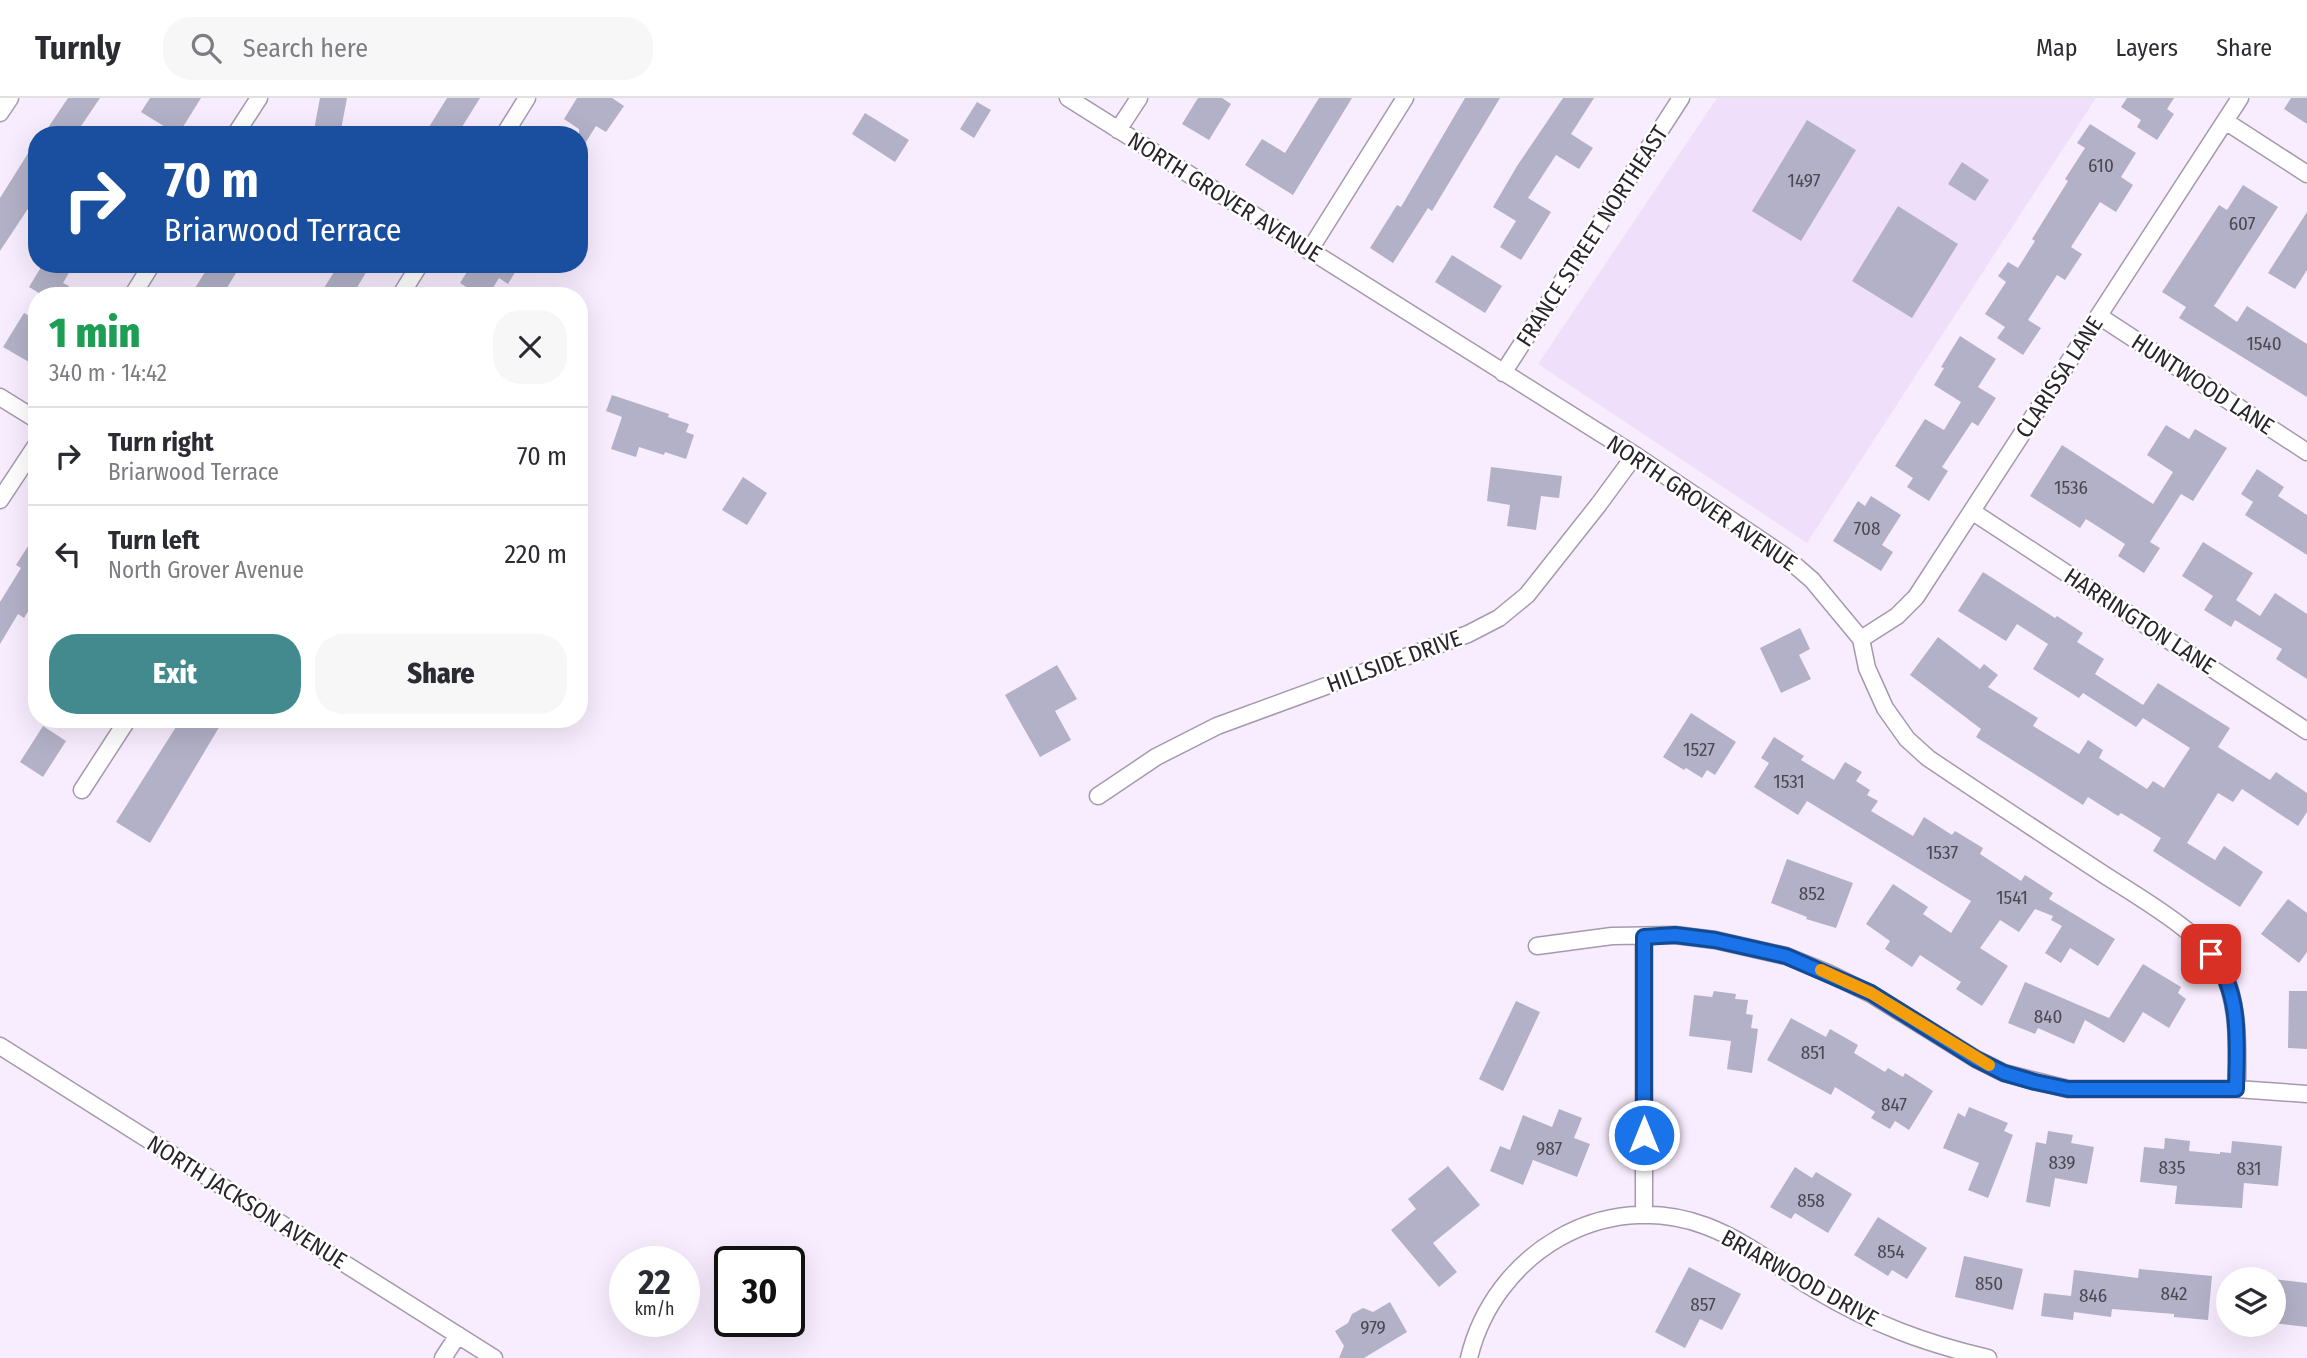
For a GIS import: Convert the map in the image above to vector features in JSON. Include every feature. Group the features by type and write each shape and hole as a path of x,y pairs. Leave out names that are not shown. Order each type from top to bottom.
{"street":[{"path":"0,113 10,98"},
{"path":"241,126 258,98"},
{"path":"510,126 527,98"},
{"name":"NORTH GROVER AVENUE","path":"1068,98 1635,455 1783,555 1812,580 1861,639 1867,668 1885,708 1907,739 1928,758 2161,912 2201,942 2221,967 2231,993 2237,1025 2236,1089"},
{"path":"1118,130 1139,98"},
{"path":"1309,251 1405,98"},
{"name":"FRANCE STREET NORTHEAST","path":"1503,373 1681,98"},
{"name":"CLARISSA LANE","path":"1861,639 1897,616 1916,597 2240,98"},
{"path":"2225,121 2307,174"},
{"name":"HUNTWOOD LANE","path":"2099,316 2307,453"},
{"path":"0,397 28,414"},
{"name":"HILLSIDE DRIVE","path":"1098,796 1156,757 1217,726 1468,634 1500,618 1527,595 1635,455"},
{"path":"0,500 28,457"},
{"name":"HARRINGTON LANE","path":"1973,512 2307,731"},
{"path":"82,790 122,728"},
{"path":"1537,946 1612,936 1675,935 1715,940 1786,956 1871,993 1976,1059 2004,1073 2068,1089 2236,1089 2307,1094"},
{"path":"1644,937 1644,1215"},
{"name":"NORTH JACKSON AVENUE","path":"0,1046 494,1358"},
{"name":"BRIARWOOD DRIVE","path":"1469,1358 1484,1315 1501,1287 1532,1255 1550,1242 1579,1228 1622,1217 1644,1215 1675,1218 1705,1226 1733,1238 1861,1316 1910,1337 1988,1358"},
{"path":"443,1358 458,1335"}],"shaded area":[{"path":"1717,98 2096,98 1807,543 1538,364"}],"building":[{"path":"68,98 100,98 81,126 49,126"},
{"path":"150,98 201,98 184,126 164,126 141,112"},
{"path":"320,98 347,98 342,126 315,126"},
{"path":"447,98 480,98 463,126 430,126"},
{"path":"577,98 612,98 624,106 606,132 596,126 588,139 588,126 574,126 564,119"},
{"path":"1198,98 1222,98 1231,104 1209,140 1182,124"},
{"path":"1319,98 1352,98 1293,195 1245,165 1262,139 1285,153"},
{"path":"1465,98 1500,98 1432,211 1428,208 1393,263 1370,248 1397,205 1401,207"},
{"path":"1563,98 1594,98 1571,134 1593,148 1579,169 1556,155 1528,198 1551,212 1521,260 1500,247 1516,221 1493,207"},
{"path":"2127,98 2174,98 2167,109 2174,114 2157,140 2137,127 2141,120 2121,107"},
{"path":"2291,98 2307,98 2307,124 2284,109"},
{"path":"977,102 991,110 974,138 960,129"},
{"path":"865,113 909,140 895,162 852,134"},
{"path":"1807,120 1856,150 1801,241 1752,211"},
{"path":"2090,124 2136,153 2121,177 2133,185 2116,212 2100,202 2071,247 2082,254 2065,280 2057,275 2028,320 2041,328 2023,355 1997,338 2005,327 1985,314 2006,282 1998,276 2008,262 2018,268 2035,241 2032,239 2085,148 2077,143"},
{"path":"28,153 28,209 0,251 0,198"},
{"path":"1962,162 1989,180 1975,201 1948,184"},
{"path":"2243,185 2278,207 2214,306 2237,322 2247,306 2307,344 2307,397 2179,318 2186,307 2162,292 2219,205 2227,210"},
{"path":"1898,206 1958,244 1912,318 1852,281"},
{"path":"2307,212 2307,270 2295,289 2268,273"},
{"path":"1452,255 1502,286 1485,313 1435,282"},
{"path":"38,273 69,273 63,283 68,287 29,287"},
{"path":"204,273 236,273 227,287 196,287"},
{"path":"333,273 366,273 357,287 325,287"},
{"path":"466,273 515,273 508,284 499,278 494,287 466,287 460,283"},
{"path":"24,313 28,315 28,361 3,347"},
{"path":"1960,336 1996,359 1978,387 1996,398 1978,426 1972,422 1942,467 1948,471 1929,501 1907,487 1913,478 1895,466 1925,419 1944,430 1961,402 1934,385 1944,368 1941,367"},
{"path":"612,395 669,414 668,417 689,424 686,432 694,435 686,459 639,447 636,457 611,449 622,417 606,411"},
{"path":"2166,425 2189,439 2195,429 2227,448 2193,501 2181,494 2150,542 2160,548 2144,573 2118,556 2125,544 2086,519 2080,528 2030,496 2062,445 2153,504 2173,472 2147,455"},
{"path":"1491,467 1562,476 1559,498 1541,496 1536,530 1507,526 1510,505 1487,501"},
{"path":"2257,469 2284,487 2278,496 2307,515 2307,555 2245,515 2253,502 2241,494"},
{"path":"743,477 767,493 747,525 722,510"},
{"path":"1871,496 1901,515 1882,545 1893,552 1881,571 1833,541 1858,501 1865,506"},
{"path":"2203,542 2253,573 2236,600 2260,616 2275,593 2307,614 2307,679 2276,659 2282,649 2235,620 2231,627 2204,610 2213,596 2182,576"},
{"path":"28,546 28,612 24,618 18,614 0,644 0,602 21,568 16,565"},
{"path":"1983,572 2083,633 2077,642 2104,659 2095,674 2143,705 2158,683 2230,728 2218,747 2270,780 2276,772 2307,793 2307,812 2298,826 2242,789 2233,802 2218,793 2187,843 2215,860 2224,846 2263,872 2240,907 2153,851 2161,838 2121,813 2118,816 2088,797 2083,805 1976,737 1981,729 1910,675 1938,637 1980,669 1984,664 1998,675 1988,687 2038,718 2033,726 2079,754 2088,740 2103,750 2099,758 2147,789 2153,781 2164,788 2190,748 2143,718 2136,727 2083,693 2079,698 2033,669 2048,644 2017,624 2006,641 1958,611"},
{"path":"1800,628 1810,649 1799,655 1811,679 1781,693 1760,648"},
{"path":"1057,665 1077,699 1055,711 1071,740 1040,757 1005,695"},
{"path":"1691,713 1736,742 1715,775 1707,770 1702,778 1663,757"},
{"path":"42,728 66,741 43,777 20,762"},
{"path":"175,728 219,728 150,843 116,822"},
{"path":"1774,737 1804,756 1801,760 1834,780 1845,762 1862,772 1856,781 1870,790 1867,795 1878,801 1871,811 1913,836 1924,817 1952,835 1955,831 1983,848 1980,854 2021,881 2025,875 2053,893 2049,899 2115,939 2098,966 2070,948 2061,963 2045,953 2062,926 2051,920 2053,916 2035,909 2019,932 2000,920 1980,948 2008,966 1982,1006 1956,989 1961,982 1920,955 1912,967 1885,949 1890,941 1866,924 1893,884 1928,907 1923,914 1951,933 1971,901 1807,801 1798,815 1754,787 1769,763 1761,758"},
{"path":"1787,859 1853,883 1836,928 1806,919 1807,917 1771,903"},
{"path":"2288,899 2307,913 2307,952 2299,963 2261,934"},
{"path":"2143,964 2181,987 2178,993 2186,999 2169,1028 2143,1012 2124,1043 2085,1020 2074,1044 2038,1028 2035,1034 2008,1023 2025,982 2109,1018"},
{"path":"1714,991 1736,994 1735,999 1748,1000 1746,1014 1753,1015 1751,1028 1758,1029 1752,1073 1727,1069 1731,1041 1689,1036 1694,995 1712,997"},
{"path":"2289,991 2307,991 2307,1049 2288,1048"},
{"path":"1516,1001 1540,1012 1503,1091 1479,1079"},
{"path":"1791,1018 1826,1037 1830,1029 1858,1045 1854,1053 1885,1072 1888,1068 1903,1077 1905,1073 1933,1091 1909,1130 1895,1121 1890,1129 1871,1118 1875,1112 1835,1087 1831,1095 1767,1060"},
{"path":"1969,1107 2008,1123 2004,1131 2013,1135 1988,1198 1968,1190 1979,1163 1943,1148 1958,1113 1965,1117"},
{"path":"1559,1109 1582,1118 1574,1138 1590,1144 1577,1177 1533,1160 1523,1185 1490,1171 1500,1146 1510,1150 1523,1115 1552,1127"},
{"path":"2048,1131 2073,1135 2071,1143 2094,1147 2087,1184 2055,1178 2050,1207 2026,1202 2036,1142 2046,1144"},
{"path":"2165,1138 2190,1141 2189,1151 2220,1154 2231,1153 2232,1141 2282,1146 2278,1186 2244,1183 2242,1208 2175,1204 2177,1186 2140,1182 2144,1147 2164,1149"},
{"path":"1448,1166 1480,1205 1433,1243 1457,1272 1439,1287 1391,1230 1416,1209 1408,1199"},
{"path":"1795,1167 1812,1178 1816,1172 1852,1194 1828,1233 1795,1213 1791,1219 1770,1207"},
{"path":"1878,1217 1927,1248 1907,1279 1892,1270 1888,1276 1854,1255"},
{"path":"1964,1256 2023,1269 2013,1310 1955,1297"},
{"path":"1689,1267 1741,1294 1722,1330 1700,1319 1685,1348 1655,1332"},
{"path":"2139,1269 2212,1276 2208,1320 2112,1309 2111,1317 2074,1312 2073,1320 2041,1316 2044,1293 2071,1296 2074,1270 2138,1278"},
{"path":"2286,1281 2307,1283 2307,1327 2286,1325"},
{"path":"1390,1302 1407,1332 1364,1358 1339,1358 1344,1346 1335,1331 1348,1323 1352,1314 1363,1308 1373,1312"}],"slow traffic":[{"path":"1821,970 1871,993 1989,1065"}],"route":[{"path":"1644,1135 1644,937 1675,935 1715,940 1786,956 1871,993 1976,1059 2004,1073 2068,1089 2236,1089 2237,1025 2231,993 2221,967 2211,954"}]}
